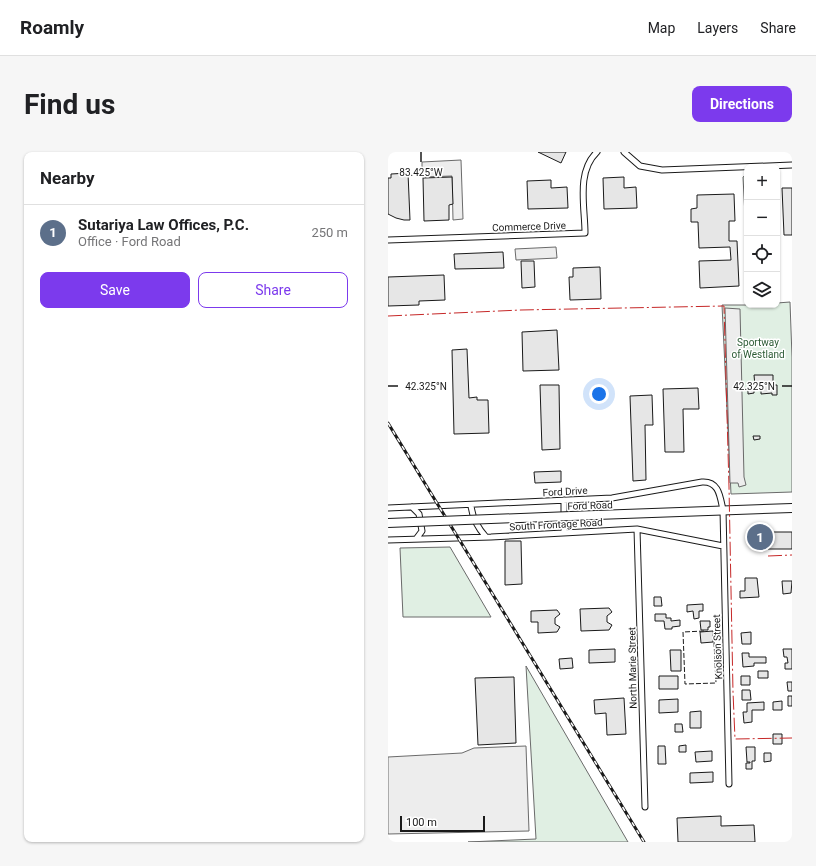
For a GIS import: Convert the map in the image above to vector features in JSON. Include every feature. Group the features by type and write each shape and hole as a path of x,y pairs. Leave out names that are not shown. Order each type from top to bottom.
{"main road":[{"name":"Ford Road","path":"388,524 792,508"}],"street":[{"name":"Commerce Drive","path":"388,240 586,233 583,199 584,177 589,162 597,152"},
{"path":"624,152 640,166 662,170 792,164"},
{"name":"Ford Drive","path":"388,508 612,498 705,482 712,484 717,488 723,510"},
{"path":"564,500 564,532"},
{"path":"471,505 471,514 478,528 486,537"},
{"path":"412,507 419,514 422,531 416,539"},
{"name":"Knolson Street","path":"723,510 729,784"},
{"name":"South Frontage Road","path":"388,540 486,537 637,529 723,546"},
{"name":"North Marie Street","path":"637,529 645,807"}],"green space":[{"path":"744,176 744,196 743,177"},
{"name":"Sportway of Westland","path":"790,302 792,357 792,492 731,494 722,305 744,305 744,308 780,308 780,303"},
{"path":"450,547 491,617 403,617 400,548"},
{"path":"526,666 628,842 468,842 536,839"}],"shaded area":[{"path":"461,160 463,219 453,220 452,176 422,177 422,162"},
{"path":"556,247 557,258 516,260 515,249"},
{"path":"725,308 740,309 744,477 746,485 739,487 738,483 730,483"},
{"path":"526,746 529,831 388,834 388,757 462,753 474,748"}],"building":[{"path":"538,152 566,152 561,163"},
{"path":"408,173 410,220 404,220 388,214 388,178 391,178 391,174"},
{"path":"452,177 453,204 449,205 449,220 424,221 423,178"},
{"path":"624,177 624,188 636,187 637,208 604,209 603,178"},
{"path":"551,180 551,188 567,187 568,208 528,209 527,181"},
{"path":"782,188 792,188 792,235 784,235"},
{"path":"734,194 735,221 729,221 729,241 737,241 739,286 700,288 699,261 731,260 730,247 699,248 698,222 691,222 691,209 697,208 697,195"},
{"path":"503,252 504,268 455,269 454,254"},
{"path":"521,261 534,261 535,287 522,288"},
{"path":"600,267 601,299 570,300 569,277 573,277 573,268"},
{"path":"444,275 445,300 419,301 419,305 388,306 388,277"},
{"path":"557,330 559,370 523,371 522,332"},
{"path":"467,349 469,398 477,397 477,400 488,400 489,433 454,434 452,350"},
{"path":"754,375 773,375 773,385 777,385 777,395 772,395 772,393 761,394 761,386 755,386"},
{"path":"540,385 559,385 560,449 542,450"},
{"path":"698,388 699,409 683,409 684,452 665,452 663,389"},
{"path":"748,390 754,390 754,393 748,394"},
{"path":"652,395 653,425 645,425 646,480 633,481 630,396"},
{"path":"753,436 760,436 760,439 754,440"},
{"path":"561,471 561,482 535,483 534,472"},
{"path":"751,527 768,527 768,532 792,532 792,549 751,547"},
{"path":"505,541 521,541 522,584 505,585"},
{"path":"745,578 757,578 759,597 740,598 740,591 745,591"},
{"path":"782,581 792,581 791,593 783,594"},
{"path":"654,597 661,597 662,606 654,606"},
{"path":"703,604 703,611 699,611 699,618 694,619 693,611 687,612 687,605"},
{"path":"609,608 612,612 607,616 607,622 612,625 609,630 581,631 580,609"},
{"path":"557,610 560,614 555,618 555,624 560,627 557,632 538,633 538,622 531,622 531,611"},
{"path":"655,614 666,614 666,618 671,618 671,621 680,620 680,626 672,627 672,629 665,629 664,621 655,621"},
{"path":"700,621 710,621 710,627 708,627 708,630 701,630"},
{"path":"713,631 713,642 701,643 700,632"},
{"path":"751,632 751,644 742,644 741,633"},
{"path":"615,649 615,662 589,663 589,650"},
{"path":"783,649 792,649 792,669 785,669 785,663 788,663 787,657 784,657"},
{"path":"670,650 681,650 681,671 671,671"},
{"path":"742,653 749,653 749,657 766,657 766,663 754,663 754,666 743,667"},
{"path":"572,658 573,668 560,669 559,659"},
{"path":"758,671 768,671 768,678 758,678"},
{"path":"659,676 678,676 678,689 659,689"},
{"path":"741,676 750,676 750,685 741,685"},
{"path":"514,677 516,743 478,745 475,678"},
{"path":"787,682 792,682 792,691 788,691"},
{"path":"742,690 750,690 751,700 742,700"},
{"path":"788,696 792,696 792,706 788,706"},
{"path":"624,698 626,734 607,735 606,713 595,714 594,700"},
{"path":"678,699 678,712 659,713 659,700"},
{"path":"782,701 782,710 773,710 773,702"},
{"path":"764,702 764,710 752,710 752,722 744,723 743,712 747,712 747,703"},
{"path":"701,711 701,728 690,728 690,712"},
{"path":"675,724 682,724 683,732 675,732"},
{"path":"773,734 782,734 782,744 773,744"},
{"path":"686,745 686,752 679,752 679,746"},
{"path":"658,746 665,746 666,764 658,764"},
{"path":"746,747 755,747 755,761 752,761 752,769 746,769 746,763 750,762 747,762"},
{"path":"712,751 712,761 696,762 695,752"},
{"path":"764,753 771,753 771,761 764,762"},
{"path":"713,772 713,782 690,783 690,773"},
{"path":"721,816 721,826 754,825 755,842 678,842 677,818"}],"railway":[{"path":"388,423 644,842"}],"fence":[{"path":"704,631 683,632 685,684 716,683 714,642"}],"power":[{"path":"388,316 521,310 724,306 735,739 792,738"},
{"path":"768,556 792,555"}],"place":[{"name":"Sutariya Law Offices, P.C.","path":"760,537"}]}
